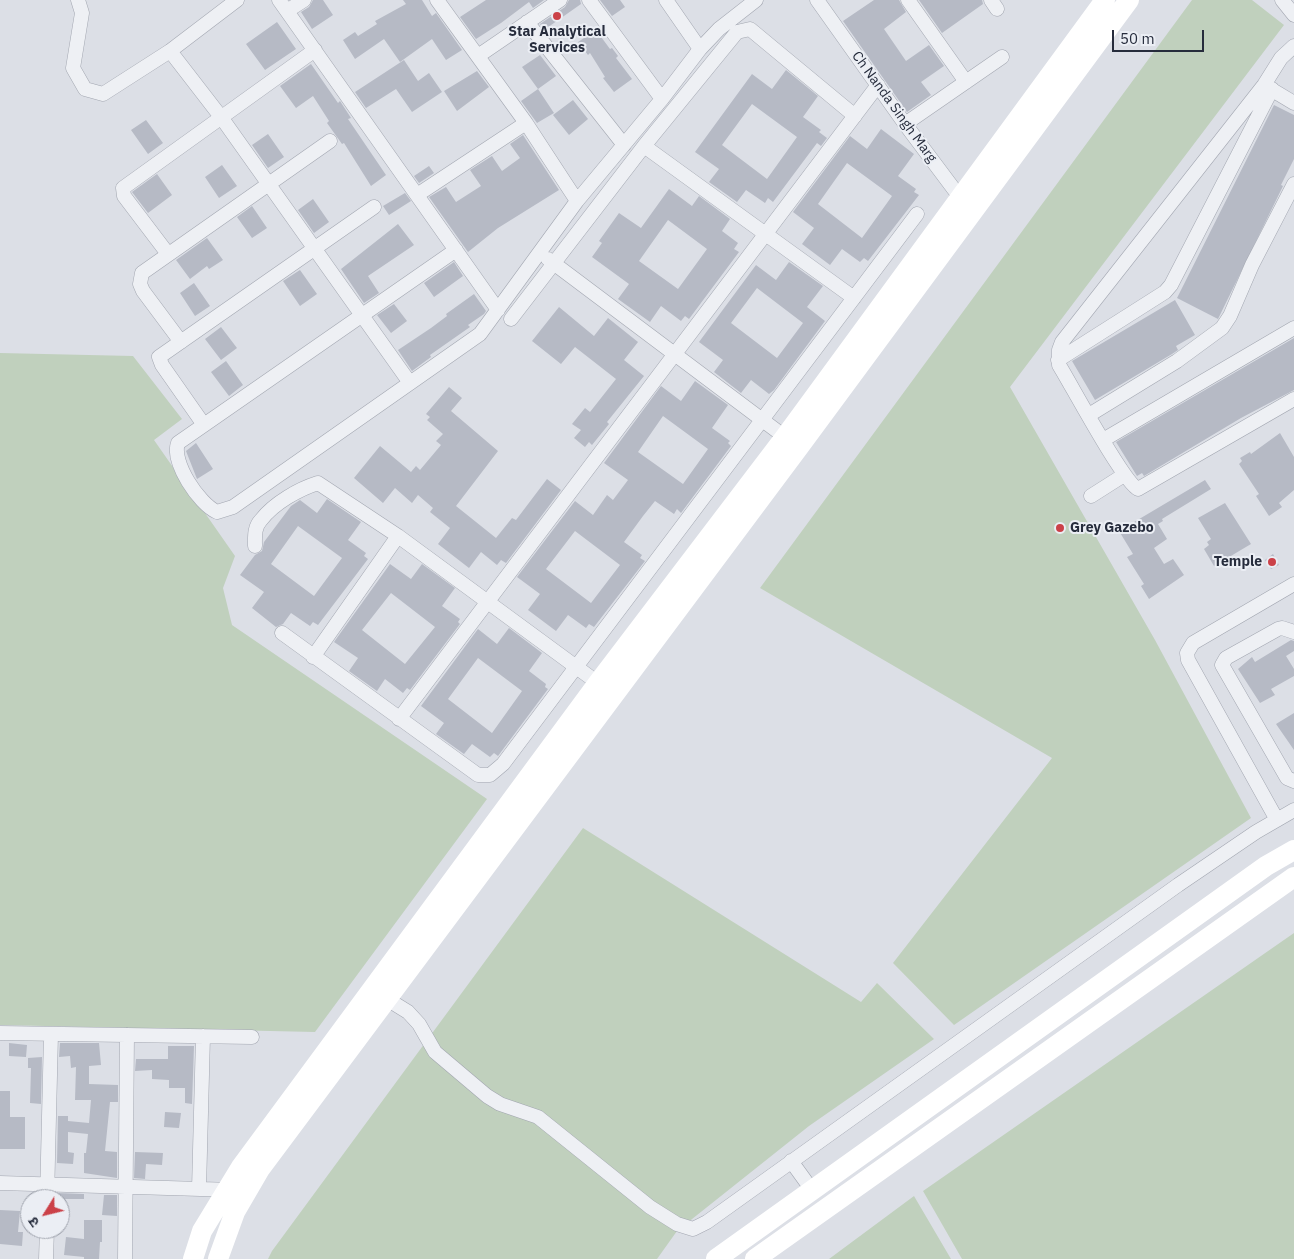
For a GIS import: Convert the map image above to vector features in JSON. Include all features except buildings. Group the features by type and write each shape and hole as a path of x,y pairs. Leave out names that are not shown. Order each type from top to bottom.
{"street":[{"path":"78,0 82,13 73,68 85,89 103,94 170,51 236,0"},
{"path":"304,0 283,6 498,310"},
{"path":"437,0 526,123 577,201"},
{"path":"478,56 560,0"},
{"path":"589,0 662,99"},
{"path":"666,0 700,49"},
{"name":"Ch Nanda Singh Marg","path":"817,0 905,124 966,205"},
{"path":"908,0 966,82"},
{"path":"218,1259 235,1212 260,1169 387,999 755,490 966,205 1105,0"},
{"path":"193,1259 202,1231 227,1190 598,683 755,490 785,437 1128,0"},
{"path":"1282,0 1294,15"},
{"path":"456,250 178,443 175,451 183,473 209,509 224,512 480,334 577,201 662,99 700,49 749,2"},
{"path":"527,22 624,145"},
{"path":"511,320 644,146 737,32 750,29 855,116"},
{"path":"1058,360 1165,292 1171,285 1281,58 1294,46"},
{"path":"168,254 124,196 123,188 315,50"},
{"path":"170,51 221,117 410,383"},
{"path":"905,124 1002,57"},
{"path":"398,719 878,85"},
{"path":"1268,87 1294,103"},
{"path":"1268,87 1062,342 1058,360 1059,366 1124,475 1133,487 1138,489 1294,399"},
{"path":"417,195 526,123"},
{"path":"181,342 140,284 145,269 330,141"},
{"path":"644,146 854,298"},
{"path":"1089,416 1177,361 1222,328 1230,316 1252,265 1294,184"},
{"path":"204,425 159,357 374,207"},
{"path":"282,633 398,719 478,775 490,775 502,764 577,667 917,214"},
{"path":"539,252 785,437"},
{"path":"1103,440 1294,328"},
{"path":"1091,496 1124,475"},
{"path":"255,546 255,532 260,520 295,493 318,483 398,536 598,683"},
{"path":"313,657 398,536"},
{"path":"1277,820 1188,660 1187,653 1193,642 1294,584"},
{"path":"1294,632 1282,628 1278,629 1226,658 1222,665 1287,778 1294,781"},
{"path":"387,999 415,1018 435,1052 487,1096 500,1104 538,1117 650,1207 677,1224 693,1229 699,1227 1178,886 1294,810"},
{"path":"716,1259 1266,866 1294,850"},
{"path":"755,1259 1294,877"},
{"path":"0,1033 252,1037"},
{"path":"48,1189 51,1034"},
{"path":"125,1259 127,1035"},
{"path":"199,1189 203,1036"},
{"path":"791,1161 812,1190"},
{"path":"0,1183 247,1191"},
{"path":"46,1259 47,1239"}],"green space":[{"path":"1192,0 1252,0 1284,25 1010,387 1155,640 1251,818 954,1025 893,963 1052,758 760,588"},
{"path":"0,353 133,356 182,419 154,440 235,556 223,588 232,625 487,799 315,1032 0,1025"},
{"path":"583,828 861,1002 877,983 934,1039 809,1126 677,1231 657,1259 268,1259 272,1251"},
{"path":"1294,933 1294,1259 962,1259 923,1191"},
{"path":"914,1196 951,1259 829,1259"}],"place":[{"name":"Star Analytical Services","path":"557,16"},
{"name":"Grey Gazebo","path":"1060,528"},
{"name":"Temple","path":"1272,562"}]}
